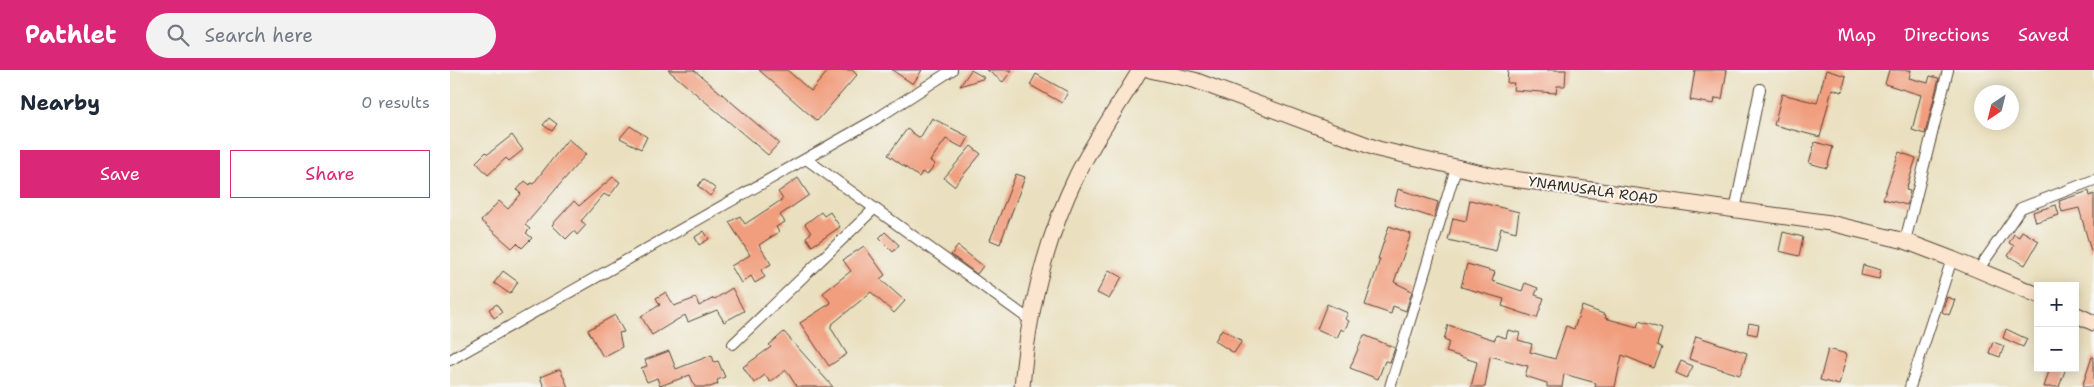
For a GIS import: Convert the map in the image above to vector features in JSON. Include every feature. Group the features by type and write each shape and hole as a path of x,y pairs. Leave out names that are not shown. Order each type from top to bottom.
{"main road":[{"path":"1022,387 1025,349 1040,269 1055,224 1078,173 1140,70"},
{"name":"YNAMUSALA ROAD","path":"1150,70 1194,80 1378,148 1456,168 1499,177 1830,223 1905,242 1952,259 2034,294"},
{"path":"2079,316 2094,323"}],"street":[{"path":"450,360 876,119 952,70"},
{"path":"1905,242 1948,70"},
{"path":"1735,210 1760,89"},
{"path":"806,159 1030,320"},
{"path":"1390,387 1456,168"},
{"path":"1978,270 2021,208 2094,180"},
{"path":"733,344 875,208"},
{"path":"1910,387 1952,259"}],"building":[{"path":"668,70 694,70 779,143 768,155"},
{"path":"759,70 787,70 811,91 829,70 852,70 857,75 817,121"},
{"path":"892,70 922,70 913,84"},
{"path":"971,70 985,78 960,86"},
{"path":"987,70 1012,70 1003,82"},
{"path":"1508,70 1566,70 1565,86 1557,86 1556,93 1513,90 1514,83 1507,83"},
{"path":"1695,70 1727,70 1722,99 1715,98 1714,104 1690,100"},
{"path":"1826,70 1846,76 1842,92 1832,89 1820,137 1774,125 1782,94 1817,103"},
{"path":"1889,70 1911,70 1909,78 1928,83 1930,76 1939,78 1925,134 1912,130 1921,95 1885,84"},
{"path":"1036,74 1068,92 1062,103 1030,85"},
{"path":"549,118 557,124 552,131 543,125"},
{"path":"932,118 969,137 963,148 946,139 930,161 935,164 927,175 922,172 919,177 888,155 907,129 920,138"},
{"path":"630,126 647,137 641,149 620,138"},
{"path":"512,135 523,150 509,161 506,158 488,175 476,162 486,152 488,154"},
{"path":"568,139 586,154 525,225 530,229 526,233 532,238 522,248 517,243 512,248 481,221 499,201 508,209 521,194 517,190 525,181 530,185 531,183 533,184"},
{"path":"1815,142 1833,147 1827,168 1809,163"},
{"path":"971,146 981,154 954,186 944,178"},
{"path":"1899,152 1916,158 1906,190 1910,191 1907,205 1883,199"},
{"path":"1016,174 1025,177 1000,244 990,240"},
{"path":"613,177 620,182 609,197 604,194 581,221 586,225 577,235 574,231 566,239 552,225 574,201 579,206"},
{"path":"798,178 809,195 780,215 785,222 776,227 779,232 759,245 771,264 761,270 765,277 755,283 751,276 741,283 731,266 750,255 729,222 740,216 745,224 783,199 778,192"},
{"path":"703,179 716,189 710,196 698,186"},
{"path":"1398,189 1438,202 1434,218 1394,205"},
{"path":"2089,191 2090,196 2094,194 2094,251 2091,251 2079,208 2062,212 2059,201"},
{"path":"1470,200 1519,212 1516,232 1501,228 1496,251 1448,240 1453,218 1466,221"},
{"path":"2056,205 2059,215 2036,222 2033,212"},
{"path":"821,212 824,216 830,212 840,227 812,246 806,237 811,233 805,224"},
{"path":"1389,226 1411,234 1394,282 1412,291 1406,311 1393,306 1391,314 1365,305"},
{"path":"704,231 709,239 699,245 695,237"},
{"path":"2022,231 2039,241 2025,265 2008,256 2014,246 2009,243 2014,234 2019,237"},
{"path":"885,232 899,245 893,252 879,238"},
{"path":"1783,232 1803,237 1799,256 1779,251"},
{"path":"864,246 885,275 880,279 905,301 894,313 871,292 831,325 847,354 829,366 800,323 831,303 823,293 851,271 843,260"},
{"path":"958,246 983,266 977,274 951,255"},
{"path":"1467,264 1495,272 1492,281 1522,291 1525,283 1538,288 1535,295 1544,298 1537,318 1502,306 1504,299 1461,287"},
{"path":"1863,265 1881,270 1879,279 1861,275"},
{"path":"1109,270 1122,277 1109,299 1097,293"},
{"path":"503,271 518,282 510,294 494,283"},
{"path":"732,288 744,311 724,322 717,310 688,322 685,315 652,335 641,316 660,305 656,298 666,292 674,306 696,298 699,306 715,299"},
{"path":"1947,297 1955,300 1949,315 1942,312"},
{"path":"497,304 502,313 494,318 489,309"},
{"path":"1327,304 1348,313 1345,319 1349,321 1344,331 1341,329 1337,338 1317,329"},
{"path":"1582,306 1606,315 1605,318 1637,327 1639,321 1662,329 1657,345 1662,348 1654,368 1622,355 1615,387 1595,387 1596,383 1564,374 1562,387 1547,387 1547,383 1525,376 1528,366 1490,356 1485,387 1471,387 1477,362 1446,352 1449,342 1444,340 1448,325 1495,340 1496,335 1506,338 1508,330 1520,333 1518,340 1532,344 1530,352 1555,359 1566,326 1574,329"},
{"path":"615,315 624,332 619,333 622,347 603,357 588,330"},
{"path":"1749,323 1759,325 1757,335 1747,333"},
{"path":"1222,329 1242,341 1234,353 1215,341"},
{"path":"2006,329 2027,339 2023,347 2003,338"},
{"path":"784,332 833,387 797,387 786,370 770,382 765,375 754,383 743,367 771,347 769,345"},
{"path":"1364,335 1395,348 1390,362 1385,361 1378,379 1350,368"},
{"path":"1696,336 1747,353 1740,375 1689,359"},
{"path":"1993,342 2004,346 2000,357 1989,353"},
{"path":"1828,349 1847,354 1839,385 1820,380"},
{"path":"669,351 676,369 712,355 714,362 718,361 725,377 717,380 718,384 710,387 695,387 690,375 660,386 657,378 647,382 641,368 647,366 645,360"},
{"path":"2092,357 2094,357 2094,387 2082,387"},
{"path":"1681,361 1693,366 1687,378 1676,373"},
{"path":"560,369 568,387 544,387 540,377"},
{"path":"2049,372 2065,372 2059,387 2044,387"}]}
